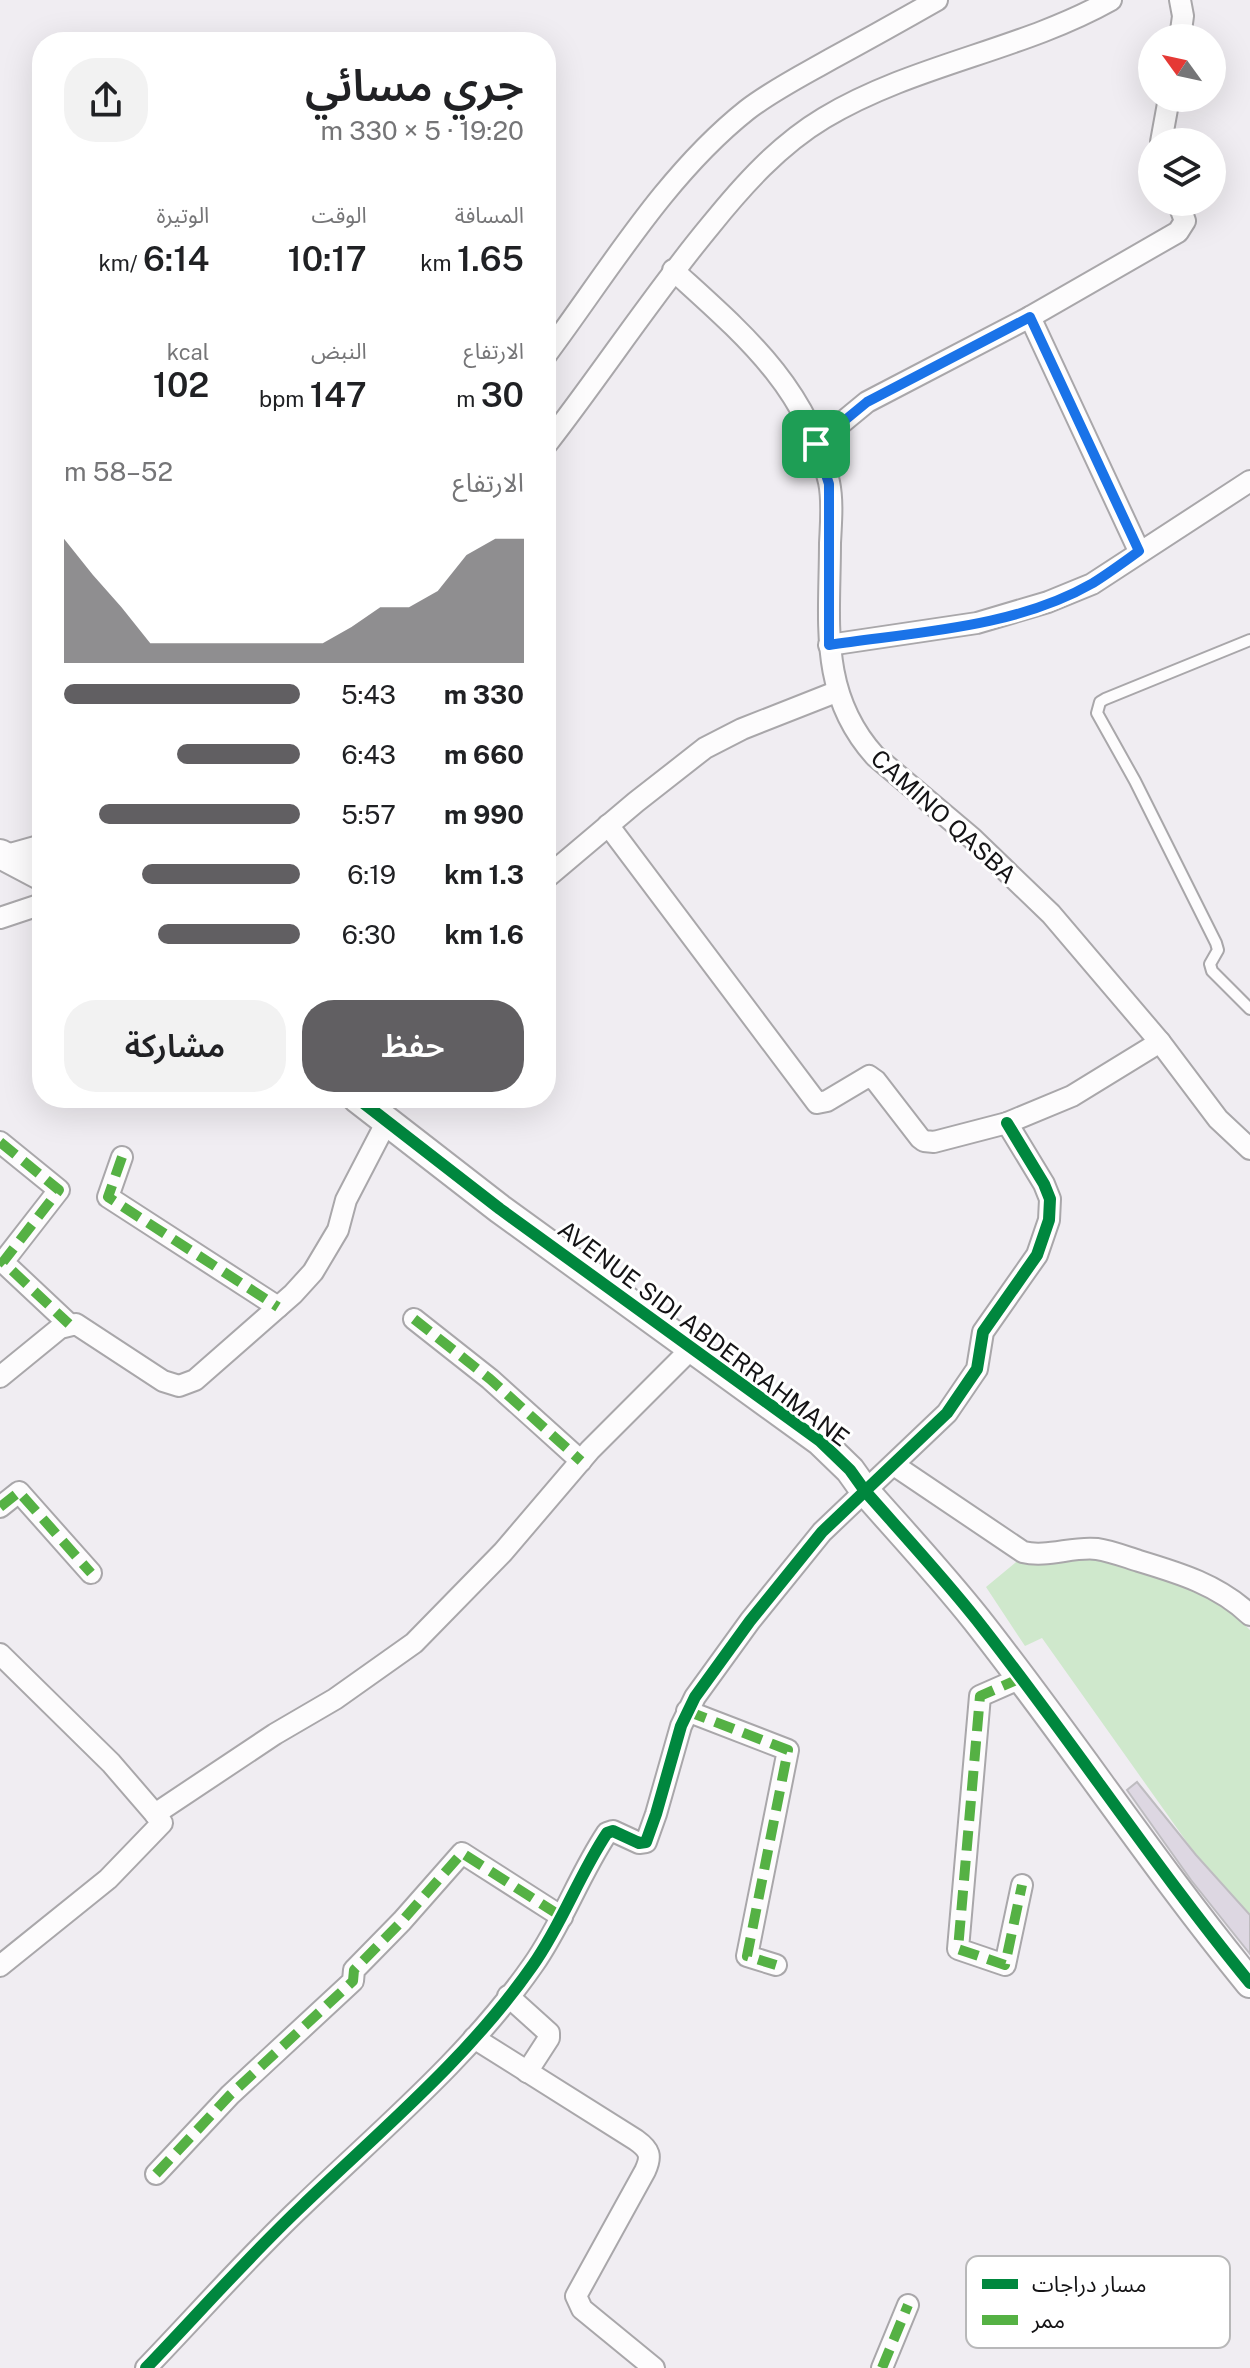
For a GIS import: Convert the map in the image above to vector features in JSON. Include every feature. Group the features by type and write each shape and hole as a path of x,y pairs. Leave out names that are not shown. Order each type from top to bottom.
{"street":[{"path":"556,341 647,217 713,140 748,109 797,78 937,0"},
{"path":"556,431 673,270 740,189 784,146 823,118 886,86 1056,27 1111,0"},
{"path":"1180,0 1182,24"},
{"path":"816,444 867,402 1030,317 1178,232 1185,221 1183,216"},
{"name":"CAMINO QASBA","path":"673,270 765,356 786,385 816,444 829,484 829,645 836,692 857,736 875,756 1015,878 1087,955 1160,1042 1218,1119 1250,1149"},
{"path":"1030,317 1139,551"},
{"path":"829,645 977,623 1015,613 1092,584 1250,481"},
{"path":"556,869 705,748 742,729 836,692"},
{"path":"608,825 817,1103 827,1101 869,1076 912,1130 924,1141 934,1142 1007,1123 1072,1096 1160,1042"},
{"path":"1,855 32,847"},
{"path":"1,855 32,871"},
{"path":"0,918 32,907"},
{"name":"AVENUE SIDI ABDERRAHMANE","path":"369,1108 500,1209 820,1441 850,1470 975,1617 1192,1913 1250,1983"},
{"path":"0,1142 59,1190 3,1262 69,1324 86,1328 163,1381 179,1386 195,1380 313,1272 332,1243 346,1200 386,1123"},
{"path":"146,2368 299,2208 411,2104 474,2038 533,1966 607,1833 613,1831 639,1843 646,1842 687,1711 750,1621 822,1532 947,1413 972,1377 979,1362 983,1332 1037,1255 1051,1209 1048,1192 1007,1123"},
{"path":"122,1157 108,1197 278,1307"},
{"path":"414,1319 490,1379 581,1461"},
{"path":"0,1377 69,1324"},
{"path":"155,1814 275,1734 347,1691 414,1643 503,1552 581,1461 693,1347"},
{"path":"894,1465 1023,1552 1037,1554 1096,1549 1115,1554 1197,1580 1226,1595 1250,1615"},
{"path":"0,1507 19,1492 91,1573"},
{"path":"0,1654 111,1763 162,1823 108,1879 0,1966"},
{"path":"1021,1678 980,1696 958,1949 1005,1965 1022,1885"},
{"path":"687,1711 788,1750 747,1956 776,1965"},
{"path":"156,2174 230,2095 353,1981 354,1970 462,1853 562,1917"},
{"path":"508,1996 549,2033 549,2038 527,2072"},
{"path":"474,2038 649,2151 651,2158 645,2171 576,2296 582,2309 654,2368"},
{"path":"882,2368 908,2305"}],"lane":[{"path":"1250,640 1105,699 1100,702 1097,713 1135,781 1216,943 1218,950 1210,964 1212,971 1250,1009"}],"green space":[{"path":"1095,1552 1197,1580 1250,1630 1250,1919 1196,1855 1042,1638 1025,1646 986,1587 1021,1558"}],"building":[{"path":"1137,1782 1250,1915 1250,1954 1191,1880 1127,1790"}],"marked path":[{"path":"0,1142 59,1190 3,1262 69,1324"},
{"path":"122,1157 108,1197 278,1307"},
{"path":"414,1319 490,1379 581,1461"},
{"path":"0,1507 19,1492 91,1573"},
{"path":"1021,1678 980,1696 958,1949 1005,1965 1022,1885"},
{"path":"687,1711 788,1750 747,1956 776,1965"},
{"path":"156,2174 230,2095 353,1981 354,1970 462,1853 562,1917"},
{"path":"882,2368 908,2305"}],"cycle path":[{"path":"370,1108 500,1209 820,1441 850,1470 976,1619 1180,1894 1250,1983"},
{"path":"146,2368 262,2245 424,2091 481,2031 533,1965 607,1833 613,1831 639,1843 646,1842 681,1726 695,1697 750,1621 822,1532 947,1413 977,1369 983,1332 1037,1255 1049,1220 1050,1199 1044,1184 1007,1123"}],"route":[{"path":"1030,317 1139,551 1092,584 1015,613 977,623 829,645 829,484 816,444 867,402 1030,317"}]}
